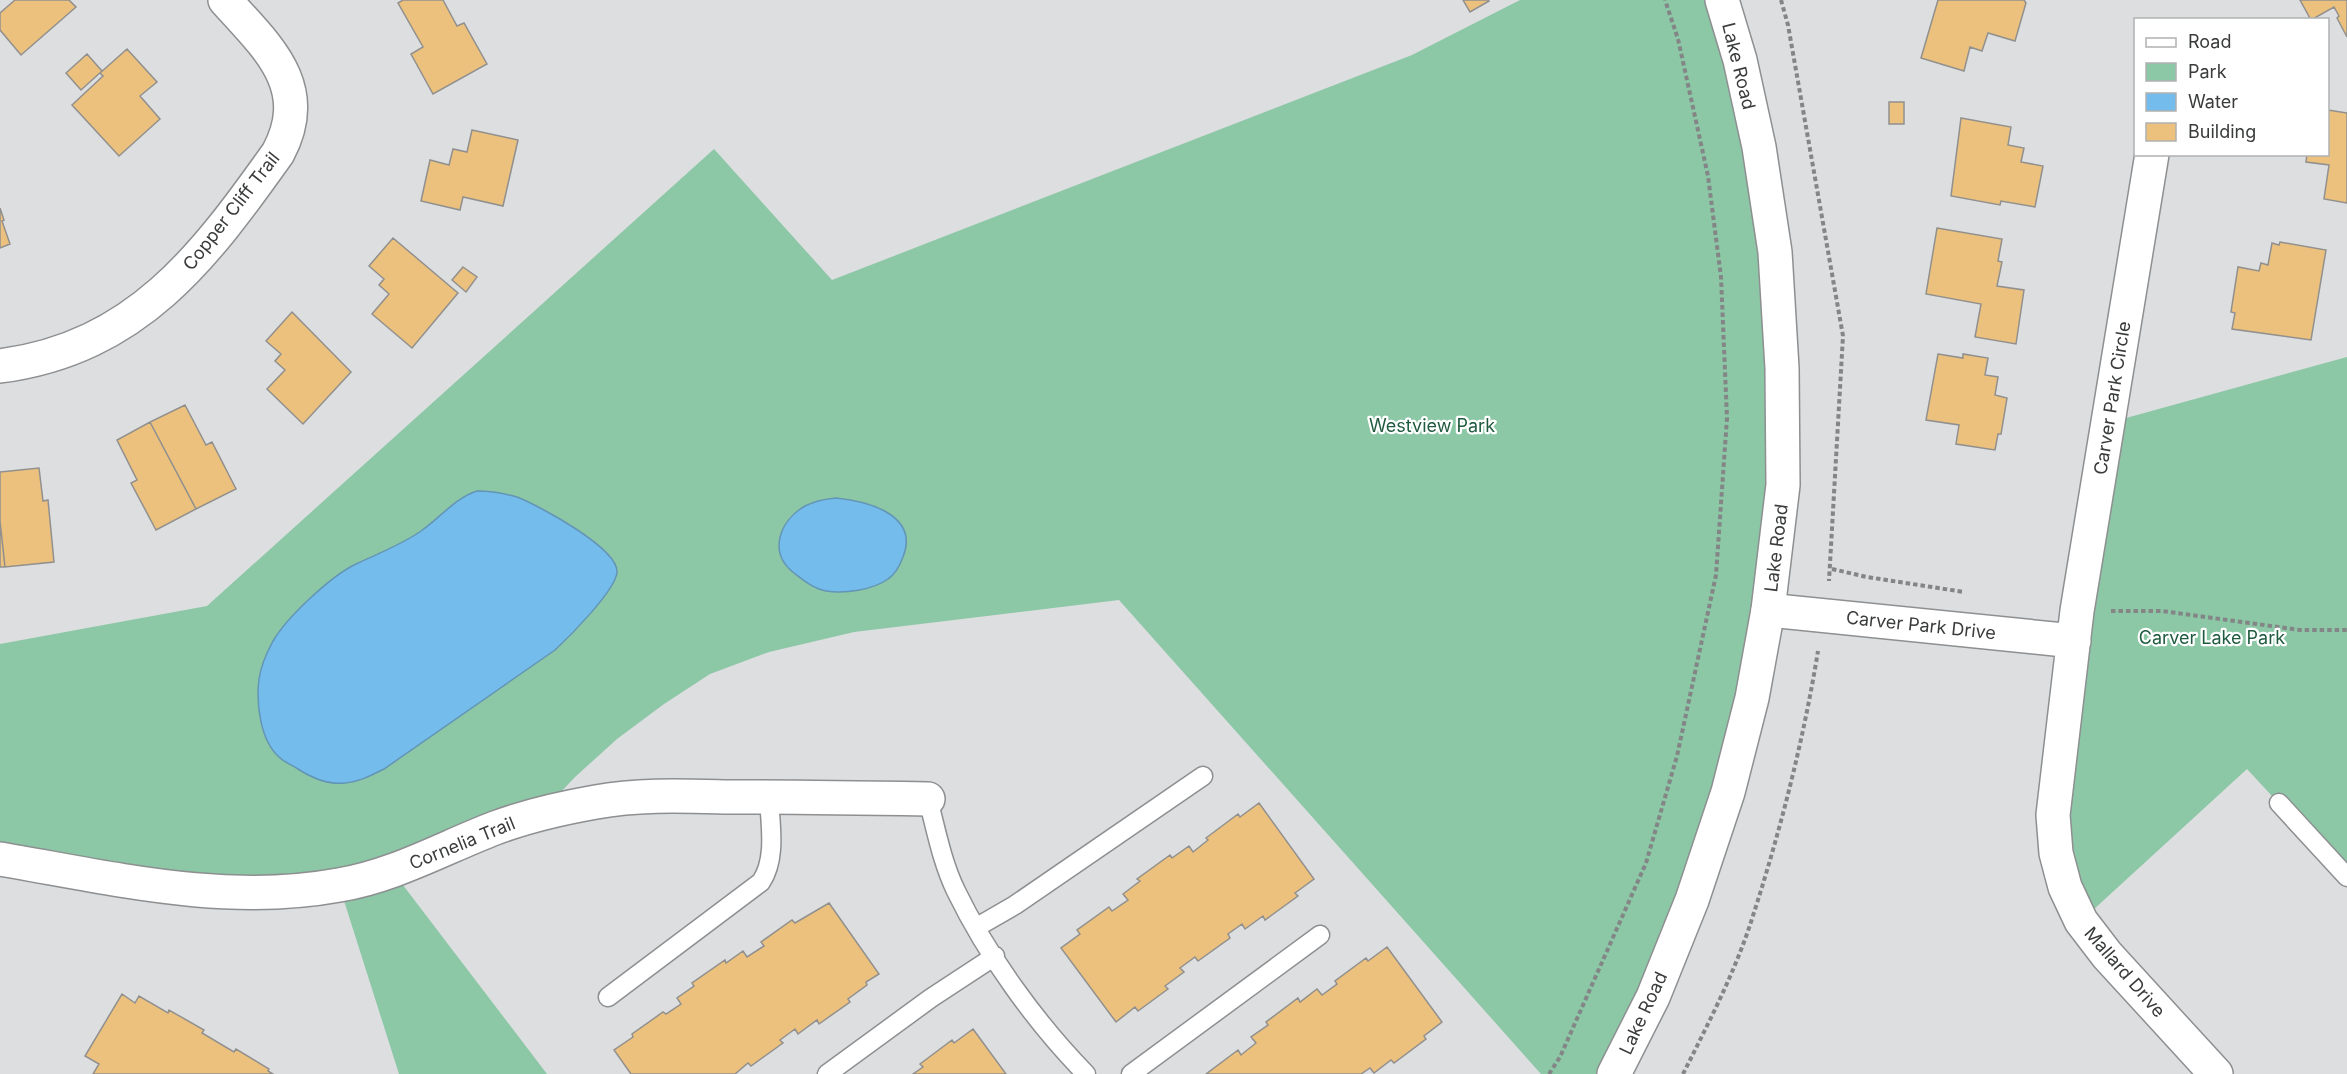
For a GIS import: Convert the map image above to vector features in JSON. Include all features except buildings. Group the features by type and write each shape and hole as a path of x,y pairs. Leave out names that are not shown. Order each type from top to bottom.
{"street":[{"name":"Copper Cliff Trail","path":"0,366 43,357 77,345 116,326 148,305 177,280 203,252 278,153 284,141 290,115 290,96 283,70 264,44 225,0"},
{"name":"Lake Road","path":"1614,1074 1653,997 1692,900 1728,792 1752,698 1768,610 1783,485 1782,368 1775,252 1759,147 1740,60 1722,0"},
{"name":"Carver Park Circle","path":"2074,641 2152,156"},
{"name":"Carver Park Drive","path":"1768,610 2074,641"},
{"name":"Mallard Drive","path":"2074,641 2053,815 2056,854 2065,887 2081,921 2107,955 2216,1074"},
{"name":"Cornelia Trail","path":"0,859 176,889 232,893 284,891 339,885 392,872 496,827 541,813 598,801 659,796 928,799"}],"lane":[{"path":"977,927 1015,904 1203,776"},
{"path":"608,997 761,882 771,857 770,797"},
{"path":"928,799 947,867 956,890 977,927 1038,1020 1086,1074"},
{"path":"2278,803 2347,877"},
{"path":"1131,1074 1320,936"},
{"path":"827,1074 930,998 994,956"}],"path":[{"path":"1549,1074 1560,1057 1646,863 1677,756 1716,575 1727,418 1721,277 1708,176 1678,39 1665,0"}],"green space":[{"name":"Westview Park","path":"1520,0 1722,0 1782,368 1752,698 1614,1074 1541,1074 1119,600 854,632 769,652 710,674 617,739 575,777 541,813 393,872 547,1074 399,1074 339,885 0,859 0,644 207,606 714,149 832,280 1412,55"},
{"name":"Carver Lake Park","path":"2347,357 2347,877 2247,769 2081,921 2056,854 2108,423"}],"water":[{"path":"477,491 497,492 517,497 558,518 591,540 614,562 617,572 609,590 591,613 555,650 384,769 355,781 333,783 315,778 283,760 267,741 258,699 259,679 263,664 280,631 299,609 334,578 356,564 413,536 455,503"},
{"path":"836,498 862,502 887,512 904,530 906,542 902,560 893,575 882,583 850,591 822,590 794,573 781,556 779,547 783,529 796,512 820,500"}]}
